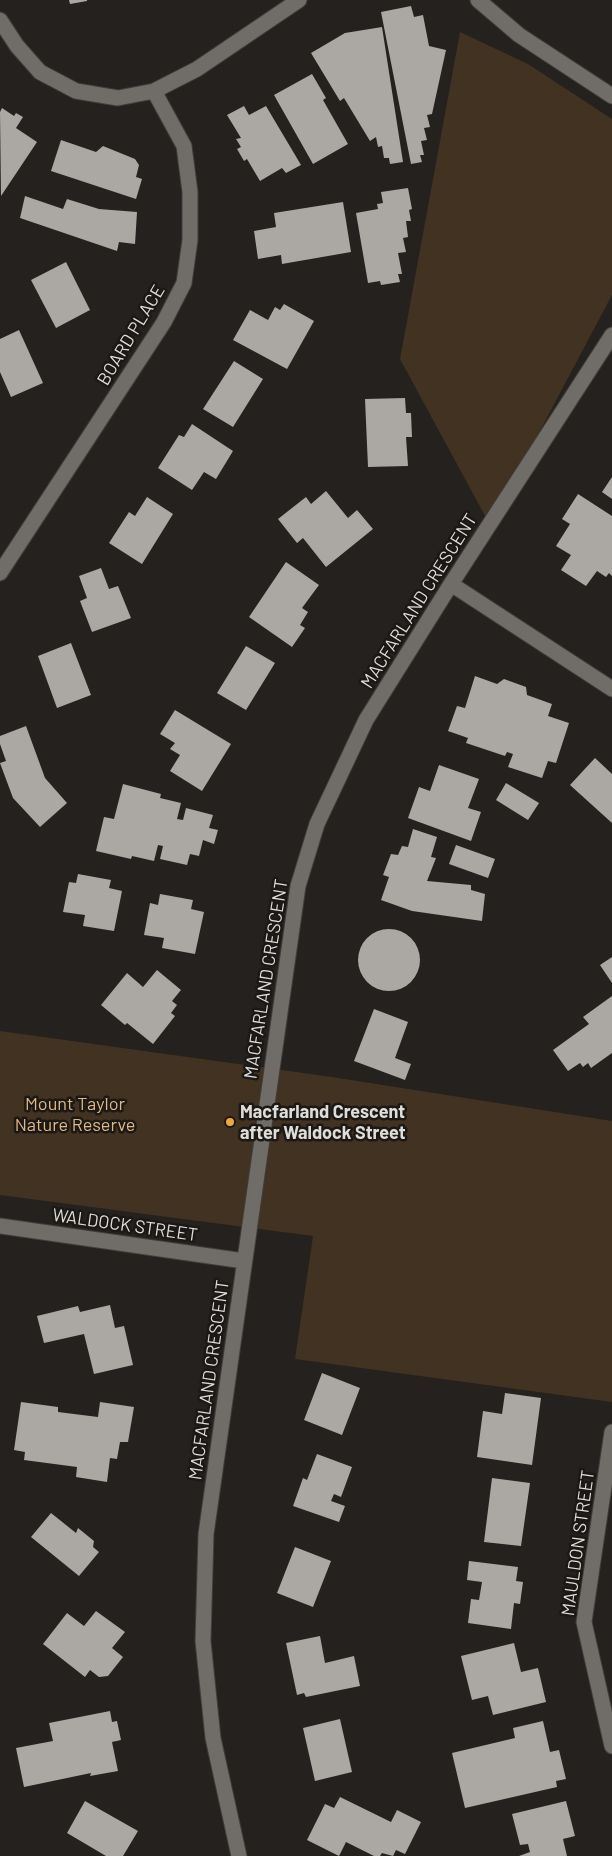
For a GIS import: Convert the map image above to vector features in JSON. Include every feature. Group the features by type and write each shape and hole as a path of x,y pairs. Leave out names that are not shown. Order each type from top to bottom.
{"street":[{"path":"0,20 18,46 40,72 76,91 118,98 154,91 197,69 299,0"},
{"path":"478,0 519,35 612,96"},
{"name":"BOARD PLACE","path":"0,573 164,322 184,283 190,240 190,192 184,146 154,91"},
{"name":"MACFARLAND CRESCENT","path":"239,1856 213,1738 203,1641 206,1534 298,886 317,824 366,720 451,584 612,335"},
{"path":"451,584 612,690"},
{"name":"WALDOCK STREET","path":"0,1226 244,1261"},
{"name":"MAULDON STREET","path":"612,1432 584,1622 612,1746"}],"green space":[{"path":"460,32 528,64 612,119 612,295 490,525 400,359"},
{"name":"Mount Taylor Nature Reserve","path":"0,1031 332,1077 612,1121 612,1402 295,1359 313,1236 0,1195"}],"building":[{"path":"69,0 87,0 87,1 70,4"},
{"path":"411,6 414,17 423,15 429,46 446,50 432,114 427,115 430,127 424,128 427,140 421,141 424,155 420,155 422,162 411,164 381,12"},
{"path":"382,27 403,162 390,164 389,158 384,158 382,146 378,147 376,137 370,141 344,98 340,101 311,53 345,33"},
{"path":"312,74 326,98 323,100 348,144 313,164 274,95"},
{"path":"244,106 249,115 266,106 301,165 286,173 282,168 260,181 247,159 244,161 237,149 241,147 236,139 241,138 227,115"},
{"path":"2,108 14,116 16,113 23,117 16,128 37,142 1,196 0,112"},
{"path":"61,140 96,152 103,146 135,159 139,165 136,177 142,179 136,199 51,171"},
{"path":"408,188 412,209 409,210 411,221 406,221 408,237 403,238 406,252 398,253 402,274 398,274 400,282 381,285 380,281 368,283 356,213 378,209 377,204 383,203 381,192"},
{"path":"25,196 63,209 67,199 99,209 137,212 135,244 119,242 117,251 20,218"},
{"path":"343,202 351,252 282,264 281,255 258,259 254,231 276,227 274,213"},
{"path":"66,262 90,310 56,328 31,280"},
{"path":"284,304 314,321 287,369 233,340 250,310 268,320 275,307 280,310"},
{"path":"19,330 43,383 11,397 0,372 0,339"},
{"path":"234,361 263,379 233,427 203,409"},
{"path":"405,398 406,413 411,413 412,437 406,437 408,466 368,467 365,399"},
{"path":"192,424 233,451 216,479 204,472 192,490 158,468 179,435 184,437"},
{"path":"612,477 612,499 602,492"},
{"path":"326,491 348,518 357,510 373,529 326,567 303,538 297,543 278,519 306,497 311,504"},
{"path":"578,494 612,516 612,576 609,573 606,577 597,571 586,586 561,570 571,555 556,546 570,524 562,519"},
{"path":"147,497 173,514 142,564 109,543 129,512 135,516"},
{"path":"286,562 319,585 302,608 308,612 300,625 305,628 292,647 249,617"},
{"path":"101,568 109,589 118,586 131,618 92,632 80,601 87,598 79,576"},
{"path":"71,643 91,695 57,708 38,656"},
{"path":"246,646 275,663 246,710 217,693"},
{"path":"475,676 497,684 504,679 526,687 527,695 552,704 548,716 569,723 556,763 548,761 542,778 508,767 513,754 507,752 505,756 466,743 468,738 448,731 457,706 465,708"},
{"path":"175,710 231,744 202,791 170,771 180,755 170,749 175,743 160,734"},
{"path":"26,726 45,778 67,803 40,827 13,798 0,763 6,761 0,744 0,736"},
{"path":"595,758 612,774 612,823 570,785"},
{"path":"439,765 479,779 468,808 481,812 471,841 408,818 419,787 430,791"},
{"path":"506,783 539,803 528,820 496,800"},
{"path":"123,784 161,794 160,798 181,803 177,819 183,820 186,808 213,815 209,828 218,830 214,844 203,840 199,856 190,854 187,865 160,859 163,846 158,845 154,861 132,856 131,859 96,851 104,817 114,819"},
{"path":"413,829 437,837 431,857 436,858 427,881 471,885 471,890 485,894 482,921 412,911 381,900 389,877 383,875 391,854 398,855 402,846 408,847"},
{"path":"456,845 495,859 488,878 449,864"},
{"path":"78,874 111,880 109,888 122,891 114,931 83,926 85,915 63,912 69,882 76,883"},
{"path":"160,894 193,900 191,909 204,912 195,954 162,948 164,938 144,935 150,903 158,905"},
{"path":"383,929 395,929 411,938 418,948 420,960 418,972 411,982 395,991 383,991 372,986 363,977 358,966 358,954 363,943 372,934"},
{"path":"612,957 612,983 600,965"},
{"path":"157,970 181,990 172,1001 177,1005 171,1013 175,1016 153,1044 127,1023 125,1025 101,1005 127,973 143,987"},
{"path":"612,996 612,1053 591,1068 588,1063 583,1067 580,1063 568,1071 553,1050 589,1024 583,1017"},
{"path":"374,1009 408,1022 395,1058 411,1064 405,1080 354,1061"},
{"path":"110,1305 115,1328 124,1326 133,1365 94,1374 84,1334 44,1343 37,1316 78,1306 80,1312"},
{"path":"322,1373 360,1388 342,1435 304,1420"},
{"path":"505,1393 541,1398 532,1465 477,1457 483,1411 502,1414"},
{"path":"21,1402 58,1407 58,1412 98,1417 100,1402 134,1407 128,1442 120,1442 117,1459 110,1458 107,1482 76,1477 77,1467 24,1460 25,1452 14,1450"},
{"path":"317,1454 352,1467 341,1497 334,1494 331,1501 345,1506 339,1522 293,1506 303,1478 307,1480"},
{"path":"492,1478 530,1483 521,1546 484,1542"},
{"path":"51,1513 76,1533 78,1528 94,1541 93,1547 99,1552 79,1576 31,1537"},
{"path":"295,1547 331,1561 313,1607 277,1593"},
{"path":"469,1561 518,1567 516,1581 523,1582 520,1604 514,1603 511,1629 468,1623 471,1599 479,1600 482,1582 467,1580"},
{"path":"96,1611 125,1632 112,1648 123,1657 108,1676 99,1677 90,1670 85,1677 43,1644 67,1613 84,1626"},
{"path":"320,1636 325,1663 354,1656 360,1686 306,1697 304,1693 297,1695 286,1643"},
{"path":"514,1643 521,1672 538,1668 546,1702 493,1715 488,1696 472,1700 461,1656"},
{"path":"110,1711 112,1722 117,1721 121,1740 112,1742 118,1771 90,1776 91,1773 24,1787 16,1748 53,1741 49,1723"},
{"path":"340,1719 352,1772 315,1781 303,1728"},
{"path":"543,1721 550,1752 559,1750 566,1779 556,1781 557,1787 465,1808 452,1753 515,1738 513,1728"},
{"path":"340,1797 391,1822 397,1810 421,1822 405,1854 396,1850 393,1856 382,1853 380,1856 374,1856 346,1842 339,1856 307,1840 325,1804 334,1808"},
{"path":"85,1801 138,1831 123,1856 106,1856 67,1833"},
{"path":"566,1801 575,1836 563,1839 567,1856 519,1856 530,1852 528,1844 520,1845 512,1814"}],"place":[{"name":"Macfarland Crescent after Waldock Street","path":"230,1122"}]}
